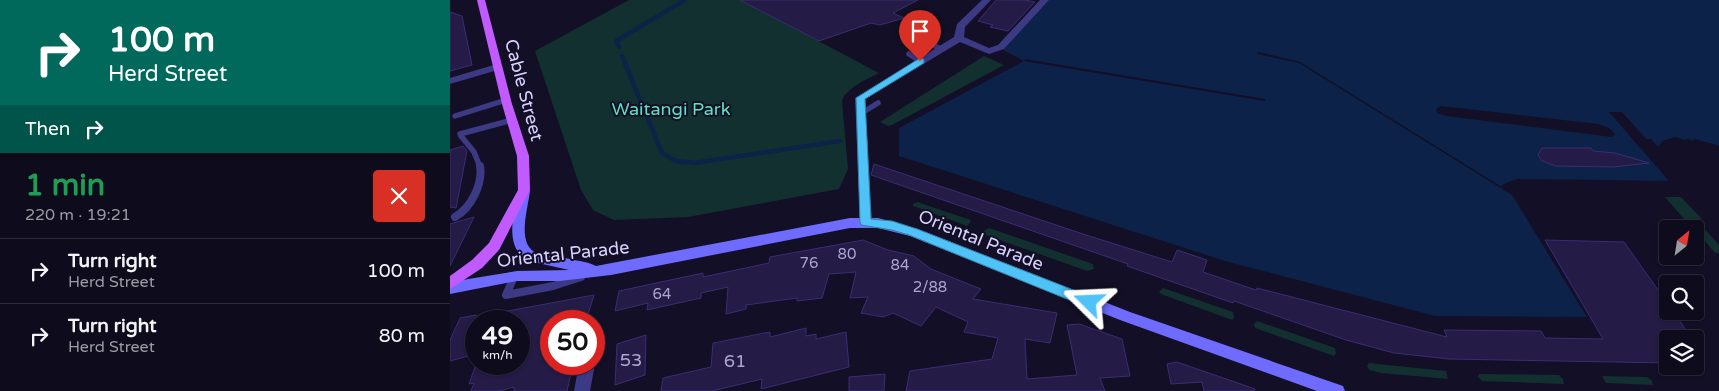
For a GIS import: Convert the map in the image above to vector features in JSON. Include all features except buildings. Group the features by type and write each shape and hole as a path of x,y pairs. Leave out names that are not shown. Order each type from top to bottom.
{"main road":[{"name":"Cable Street","path":"481,0 497,67 525,166 518,235 520,244 531,258 598,271"},
{"name":"Cable Street","path":"450,283 470,270 487,255 501,234 524,190"},
{"name":"Oriental Parade","path":"450,288 514,277 560,276 611,270 850,223 866,222 913,232 1125,316 1338,391"}],"street":[{"path":"987,0 958,30 959,38 972,47 989,51 1001,47 1045,0"},
{"path":"866,222 860,98 865,93 959,38"},
{"path":"450,81 497,67"},
{"path":"582,391 585,375"}],"lane":[{"path":"929,43 941,48"},
{"path":"909,54 920,61"},
{"path":"455,116 506,100"},
{"path":"860,114 878,103"},
{"path":"454,217 459,215 474,197 482,173 476,153 460,135 512,120"},
{"path":"514,277 506,294 553,286 598,271"}],"green space":[{"name":"Waitangi Park","path":"629,0 760,0 748,4 879,73 852,88 842,101 848,169 839,189 688,217 614,220 593,210 581,190 535,51"},
{"path":"984,56 1004,65 892,125 888,126 880,122"},
{"path":"1665,197 1681,197 1702,219 1684,219"},
{"path":"917,202 971,220 970,223 967,226 913,206"},
{"path":"989,228 1093,264 1094,269 1087,271 986,235 984,231"},
{"path":"1704,228 1719,245 1719,253 1715,253 1704,240"},
{"path":"1163,288 1233,312 1234,318 1232,320 1161,294 1159,292"},
{"path":"1257,321 1335,348 1336,353 1334,356 1255,328 1254,324"},
{"path":"1369,363 1446,371 1448,379 1381,373 1369,370 1367,366"},
{"path":"1479,374 1559,375 1563,379 1564,384 1482,381 1478,377"},
{"path":"1602,376 1647,377 1652,381 1653,385 1606,383"}],"water":[{"path":"1049,0 1719,0 1719,146 1695,139 1694,141 1686,139 1686,141 1675,137 1663,141 1657,152 1676,174 1677,181 1518,179 1501,186 1512,195 1587,317 1435,316 1225,261 899,156 899,128 1024,61 1003,50"}],"pier":[{"path":"891,0 955,0 966,3 980,0 976,4 973,3 962,14 939,19 917,8 911,9"},
{"path":"1258,52 1300,62 1512,195 1299,63 1257,54"},
{"path":"1025,59 1265,99 1265,101 1024,61"},
{"path":"1441,106 1598,124 1609,128 1615,134 1612,137 1446,116 1437,113 1436,109"},
{"path":"1609,112 1622,112 1646,139 1651,139 1658,147 1663,141 1675,137 1694,141 1694,139 1719,146 1719,149 1696,142 1686,143 1675,140 1665,143 1660,148 1662,153 1658,153 1676,174 1677,181 1669,181"}],"waterway":[{"path":"619,47 616,41 685,0"},
{"path":"622,56 662,153 676,161 694,163 840,141"}],"route":[{"path":"920,61 865,93 860,98 866,222 878,223 913,232 1089,302"}]}
